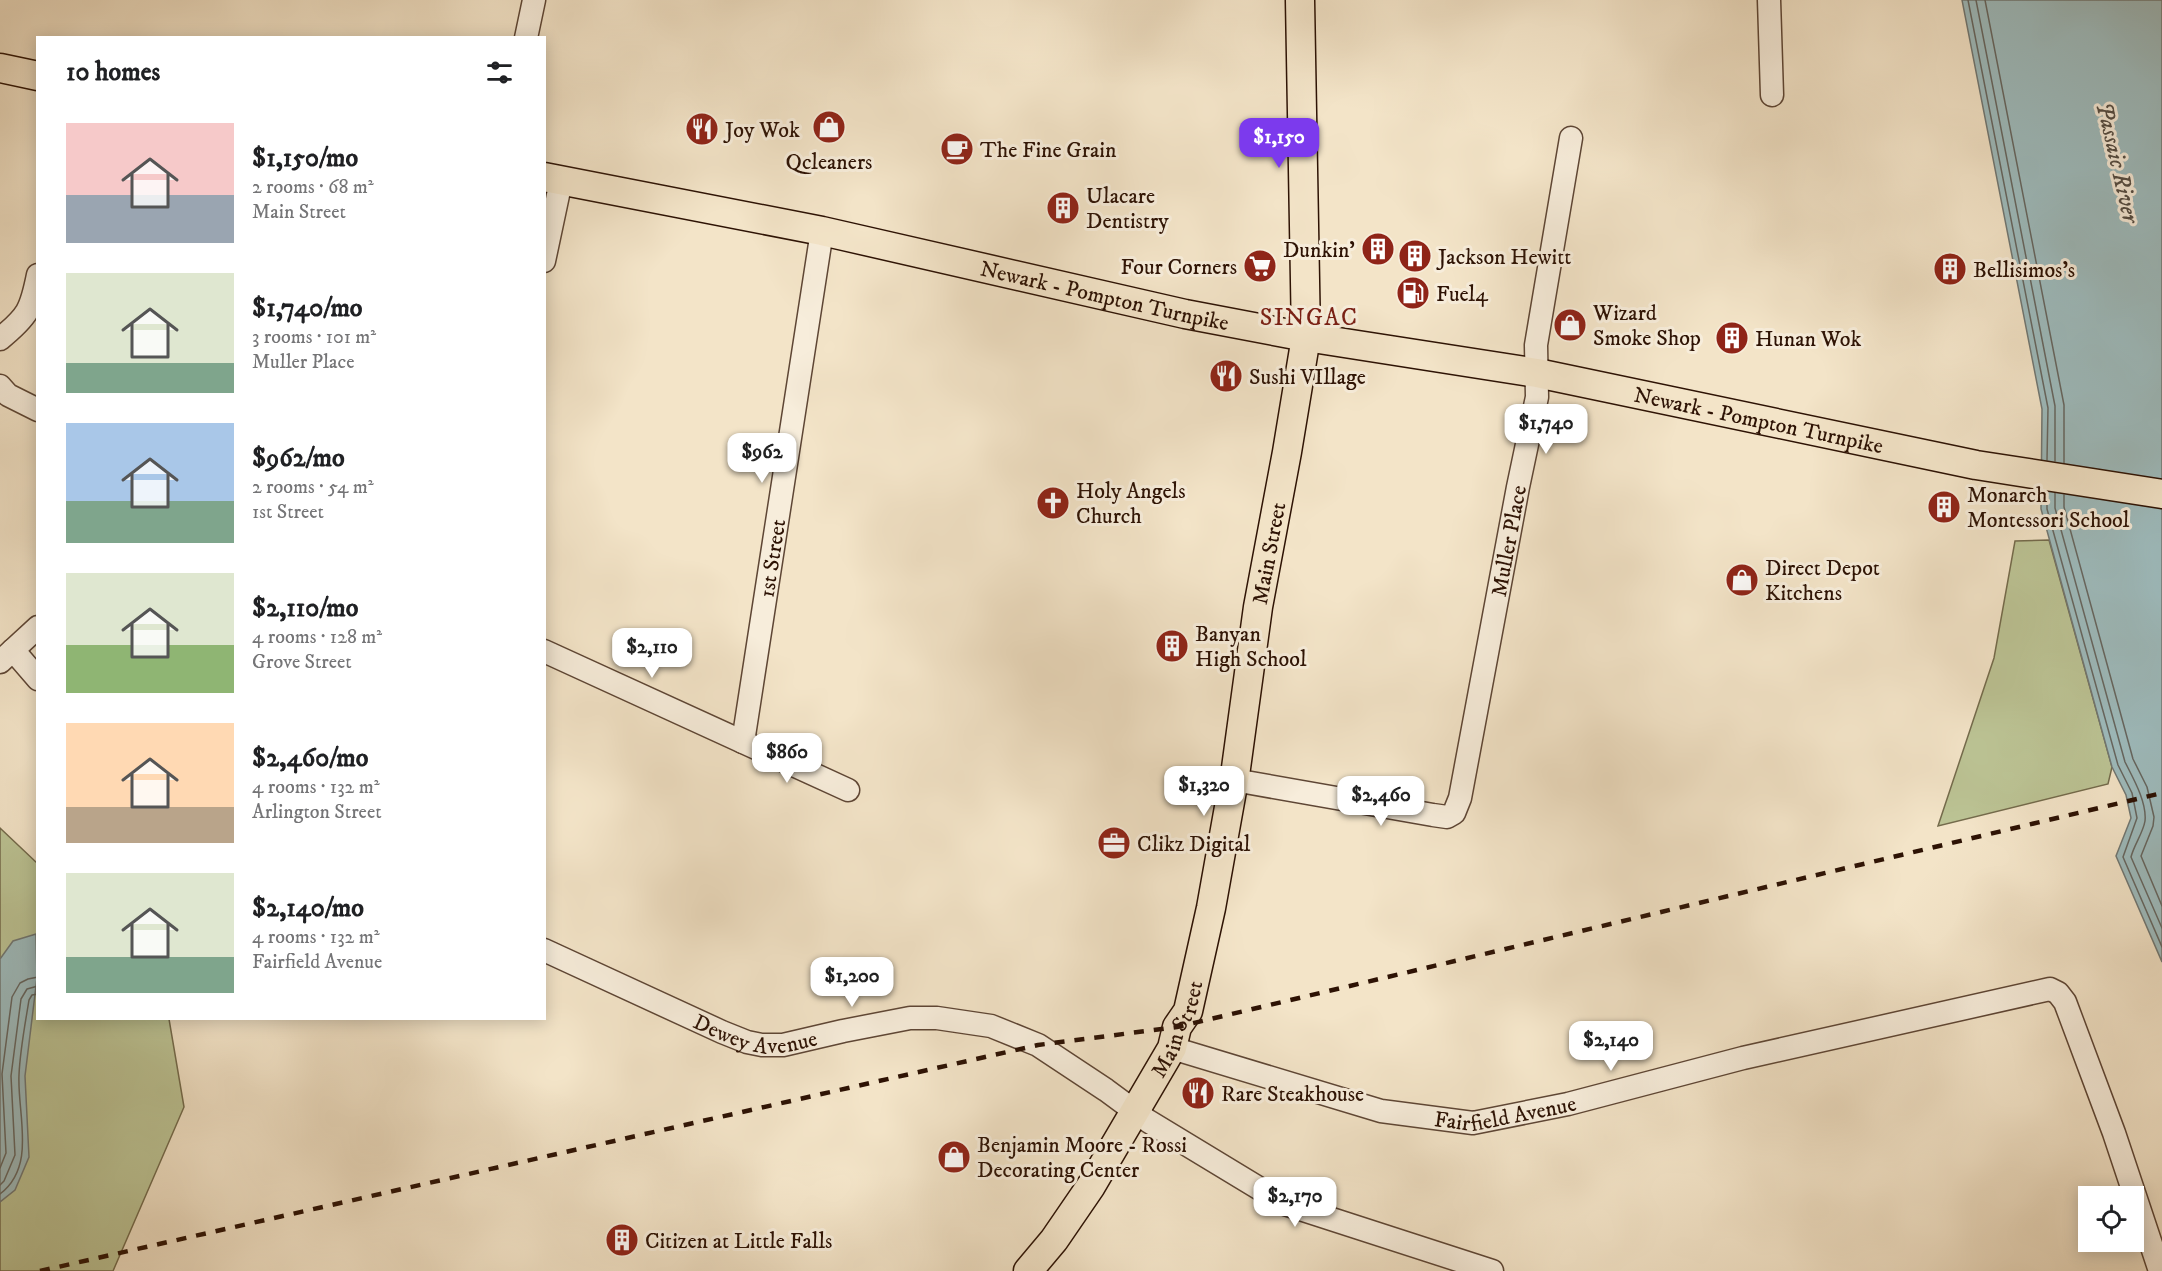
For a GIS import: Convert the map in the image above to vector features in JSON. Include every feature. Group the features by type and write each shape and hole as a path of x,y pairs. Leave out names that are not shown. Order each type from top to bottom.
{"main road":[{"name":"Main Street","path":"1028,1271 1091,1186 1172,1048 1177,1027 1188,1011 1211,908 1234,780 1258,607 1306,337 1300,0"},
{"path":"0,68 36,76"},
{"name":"Newark - Pompton Turnpike","path":"553,179 822,231 1165,309 1306,337 1537,374 1976,465 2162,494"}],"street":[{"path":"526,36 534,0"},
{"path":"1769,0 1772,95"},
{"name":"Muller Place","path":"1234,780 1447,817 1454,813 1460,798 1537,397 1536,345 1571,138"},
{"path":"546,243 553,179"},
{"name":"1st Street","path":"743,742 822,231"},
{"path":"0,339 23,320 32,305 36,285"},
{"path":"0,386 8,395 36,409"},
{"path":"36,629 6,656 36,678"},
{"path":"546,652 848,790"},
{"name":"Dewey Avenue","path":"546,951 722,1032 762,1045 783,1045 843,1030 910,1018 938,1018 991,1026 1038,1045 1134,1111 1285,1204 1492,1271"},
{"name":"Fairfield Avenue","path":"1172,1048 1381,1111 1473,1123 1568,1104 1743,1058 2050,989 2058,993 2065,1002 2114,1133 2160,1271"}],"green space":[{"path":"2049,540 2112,767 2108,784 1938,826 1994,658 2015,541"},
{"path":"0,828 36,862 36,1020 169,1020 184,1107 113,1271 0,1271"}],"water":[{"name":"Passaic River","path":"1962,0 2162,0 2162,962 2116,856 2131,818 2126,795 2112,767 2041,509 2042,409"},
{"path":"36,934 36,986 25,1076 29,1157 15,1190 0,1202 0,959 13,941"}],"railway":[{"path":"40,1271 1038,1045 1177,1027 2162,793"}],"place":[{"name":"Qcleaners","path":"829,127"},
{"name":"Joy Wok","path":"702,129"},
{"name":"The Fine Grain","path":"957,149"},
{"name":"Ulacare Dentistry","path":"1063,208"},
{"name":"Dunkin'","path":"1378,249"},
{"name":"Jackson Hewitt","path":"1415,256"},
{"name":"Four Corners","path":"1260,266"},
{"name":"Bellisimos's","path":"1950,269"},
{"name":"Fuel4","path":"1413,293"},
{"name":"Wizard Smoke Shop","path":"1570,325"},
{"name":"Hunan Wok","path":"1732,338"},
{"name":"Sushi VIllage","path":"1226,376"},
{"name":"Holy Angels Church","path":"1053,503"},
{"name":"Monarch Montessori School","path":"1944,507"},
{"name":"Direct Depot Kitchens","path":"1742,580"},
{"name":"Banyan High School","path":"1172,646"},
{"name":"Clikz Digital","path":"1114,843"},
{"name":"Rare Steakhouse","path":"1198,1093"},
{"name":"Benjamin Moore - Rossi Decorating Center","path":"954,1157"},
{"name":"Citizen at Little Falls","path":"622,1240"}],"district":[{"name":"SINGAC","path":"1309,317"}]}
